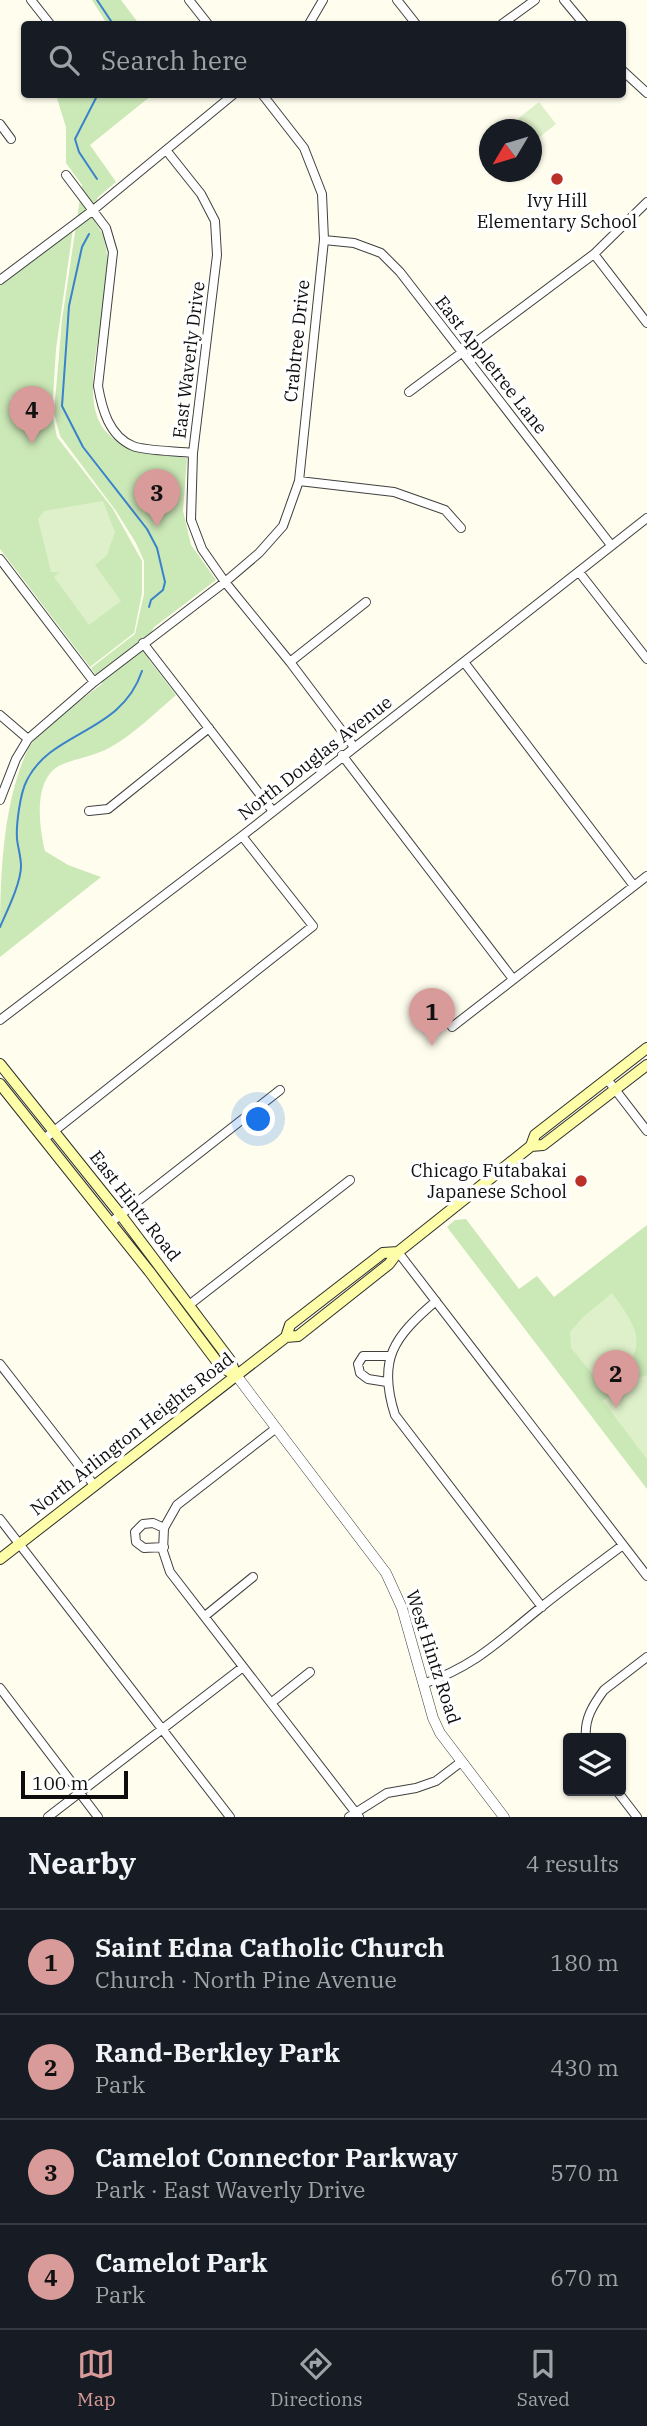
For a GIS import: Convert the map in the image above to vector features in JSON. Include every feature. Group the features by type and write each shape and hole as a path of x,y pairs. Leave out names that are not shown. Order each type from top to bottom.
{"main road":[{"name":"North Arlington Heights Road","path":"0,1559 286,1337 298,1336 389,1264 398,1251 531,1146 535,1135 647,1048"},
{"name":"East Hintz Road","path":"0,1064 190,1305 230,1360 236,1375"},
{"name":"North Arlington Heights Road","path":"531,1146 543,1145 647,1065"},
{"name":"East Hintz Road","path":"0,1084 221,1367 236,1375"}],"street":[{"path":"31,0 48,21"},
{"path":"189,0 206,21"},
{"path":"311,21 323,0"},
{"path":"397,0 414,21"},
{"path":"506,21 535,0"},
{"path":"564,0 582,21"},
{"path":"626,74 647,93"},
{"path":"0,280 92,211 229,98"},
{"name":"Crabtree Drive","path":"27,739 94,681 225,582 259,553 283,526 299,481 324,240 322,194 304,148 265,98"},
{"path":"0,124 11,139"},
{"name":"East Waverly Drive","path":"166,150 201,194 215,221 217,255 193,453 191,520 202,549 225,582 354,747"},
{"path":"66,175 106,228 113,252 98,386 102,407 112,429 133,446 193,453"},
{"path":"409,392 594,254 647,202"},
{"name":"East Appletree Lane","path":"324,240 354,243 381,253 400,272 611,545"},
{"path":"594,254 647,323"},
{"path":"299,481 394,492 444,510 461,528"},
{"name":"North Douglas Avenue","path":"0,1020 242,836 647,518"},
{"path":"0,559 94,681"},
{"path":"579,572 647,659"},
{"path":"290,662 366,602"},
{"path":"144,643 272,810"},
{"path":"464,662 634,886"},
{"path":"0,715 27,739 0,800"},
{"path":"89,811 108,809 209,729"},
{"path":"342,755 513,979"},
{"path":"44,1139 313,926 242,836"},
{"path":"452,1027 647,876"},
{"path":"607,1079 647,1131"},
{"path":"110,1223 280,1090"},
{"path":"190,1305 350,1181"},
{"path":"398,1251 647,1576"},
{"path":"436,1301 410,1324 389,1356 387,1391 395,1415 542,1607"},
{"path":"387,1382 368,1379 360,1373 358,1364 363,1356 389,1356"},
{"path":"0,1364 94,1485"},
{"name":"East Hintz Road","path":"236,1375 386,1573"},
{"path":"275,1429 177,1504 164,1528 164,1547 170,1573 354,1815 387,1793 436,1781 461,1762"},
{"path":"0,1519 230,1817"},
{"path":"164,1528 153,1523 143,1524 135,1532 136,1542 144,1548 164,1547"},
{"path":"423,1684 450,1675 480,1658 623,1545"},
{"name":"West Hintz Road","path":"386,1573 402,1608 433,1718 440,1733 504,1817"},
{"path":"205,1616 253,1577"},
{"path":"586,1733 590,1712 604,1690 647,1657"},
{"path":"48,1817 243,1667"},
{"path":"271,1703 310,1672"},
{"path":"0,1688 98,1817"},
{"path":"621,1796 637,1817"}],"green space":[{"path":"92,0 121,0 137,21 105,21"},
{"path":"57,98 148,98 90,145 116,182 97,198 95,222 104,241 107,265 106,292 93,377 94,402 102,427 120,443 141,452 187,458 183,511 191,545 216,580 153,628 149,660 176,695 118,743 98,753 63,764 53,770 46,779 40,803 45,851 68,865 101,877 0,957 4,849 12,795 19,770 29,747 36,739 102,684 91,668 135,634 144,594 144,561 136,543 116,511 60,436 54,413 62,320 82,185 66,163 66,127"},
{"path":"539,102 556,124 542,135 542,119 518,119"},
{"path":"73,229 56,349 52,413 57,437 113,509 142,561 142,593 134,633 90,667 0,549 0,285"},
{"path":"28,392 39,419 21,426 10,398"},
{"path":"103,501 115,532 107,555 95,565 121,601 89,625 54,577 60,572 51,572 38,519 44,511"},
{"path":"466,1219 519,1289 537,1276 554,1297 647,1225 647,1489 447,1227 455,1220"},
{"path":"612,1293 631,1321 636,1343 628,1364 604,1388 571,1348 570,1332 583,1317"},
{"path":"647,1375 646,1458 603,1401 626,1382"}],"waterway":[{"path":"97,0 111,21"},
{"path":"96,98 75,139 79,152 97,179"},
{"path":"89,234 82,247 69,306 62,406 83,447 147,529 157,548 165,582 163,590 151,600 149,607"},
{"path":"0,927 19,880 21,863 17,826 20,801 27,780 38,764 53,751 119,708 132,692 142,671"}],"place":[{"name":"Ivy Hill Elementary School","path":"557,179"},
{"name":"Camelot Park","path":"32,444"},
{"name":"Camelot Connector Parkway","path":"157,527"},
{"name":"Saint Edna Catholic Church","path":"432,1046"},
{"name":"Chicago Futabakai Japanese School","path":"581,1181"},
{"name":"Rand-Berkley Park","path":"616,1408"}]}
